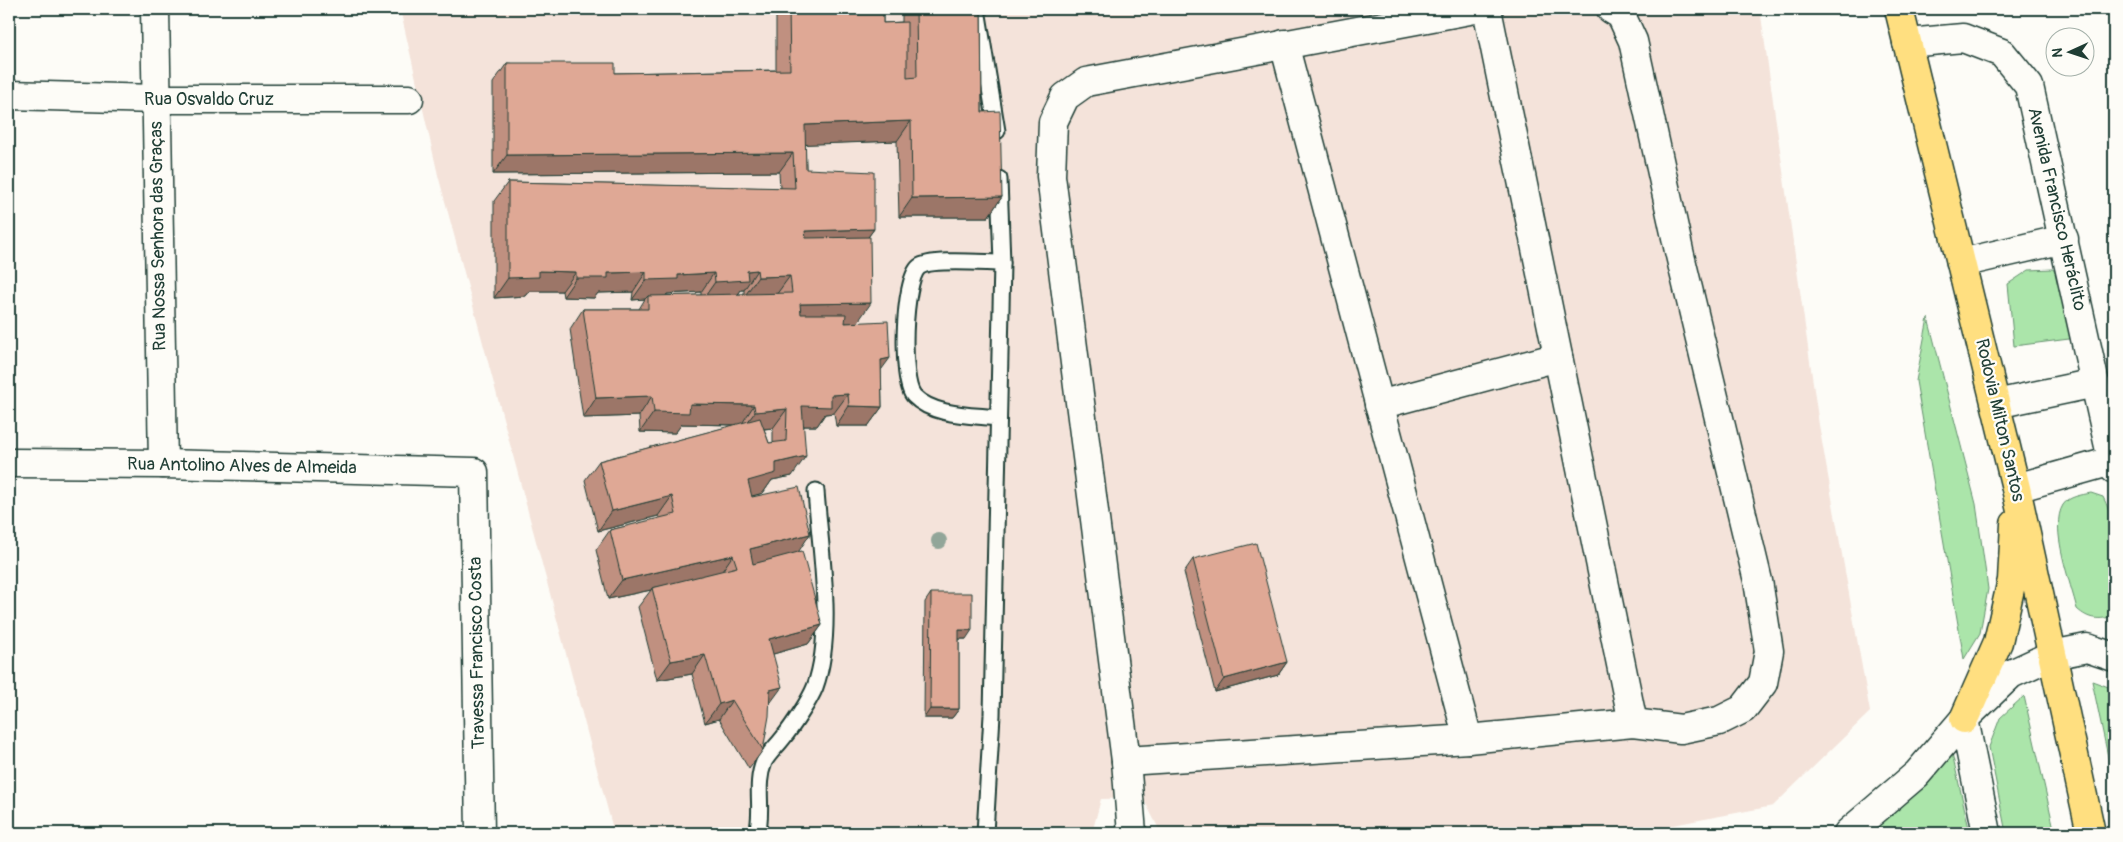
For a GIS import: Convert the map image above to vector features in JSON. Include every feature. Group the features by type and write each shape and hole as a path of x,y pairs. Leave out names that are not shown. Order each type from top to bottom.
{"highway":[{"name":"Rodovia Milton Santos","path":"1899,9 2016,488 2091,833"},
{"path":"1964,718 1998,642 2012,580 2016,488"}],"street":[{"name":"Rua Nossa Senhora das Graças","path":"155,9 163,464"},
{"path":"1132,833 1126,761 1051,176 1053,122 1065,97 1086,82 1475,9"},
{"path":"1487,9 1633,723"},
{"path":"1126,761 1468,739 1633,723 1681,729 1719,721 1743,709 1763,683 1769,651 1758,580 1679,251 1632,41 1621,15 1611,9"},
{"name":"Avenida Francisco Heráclito","path":"1907,43 1963,38 2002,53 2029,86 2113,465"},
{"path":"1284,44 1468,739"},
{"name":"Rua Osvaldo Cruz","path":"9,95 156,99 409,99"},
{"path":"1961,263 2064,239"},
{"path":"1379,405 1558,357"},
{"path":"1996,404 2095,383"},
{"name":"Rua Antolino Alves de Almeida","path":"9,463 163,464 474,472"},
{"path":"2016,488 2113,465"},
{"name":"Travessa Francisco Costa","path":"474,472 480,833"},
{"path":"1848,833 1917,774 1964,718 2011,674 2052,655 2087,648 2114,657"},
{"path":"1964,718 1987,833"}],"lane":[{"path":"977,9 999,149"},
{"path":"985,833 992,714 997,418 1002,263 999,168"},
{"path":"997,418 943,411 929,406 913,395 906,370 905,329 910,282 919,268 931,262 1002,263"},
{"path":"757,833 759,826 758,785 765,761 786,734 815,688 825,644 824,600 816,491"}],"shaded area":[{"path":"400,9 1760,9 1819,425 1870,712 1773,806 1652,829 1565,833 1161,833 1143,798 1101,799 1092,833 614,833 438,175"}],"green space":[{"path":"2053,269 2060,282 2077,338 2014,346 2008,284 2029,270"},
{"path":"1928,318 1976,504 1988,589 1980,633 1964,659 1916,381"},
{"path":"2091,493 2103,497 2109,510 2114,539 2114,616 2104,618 2090,617 2077,609 2062,556 2058,527 2059,515 2063,505 2072,498"},
{"path":"2092,681 2114,689 2114,785"},
{"path":"2024,696 2055,833 2006,833 1989,747 2000,718"},
{"path":"1952,753 1970,833 1869,833 1903,805"}],"building":[{"path":"789,9 883,9 883,23 907,22 907,78 917,77 916,9 981,9 982,112 1000,111 1002,197 912,198 911,121 805,125 806,169 874,172 874,229 805,231 806,238 870,237 871,303 800,304 801,314 846,314 845,323 888,321 890,358 881,360 882,407 849,406 848,394 831,395 831,407 802,406 806,456 776,463 776,473 748,481 752,497 799,487 810,534 750,549 753,564 802,551 822,625 769,639 782,687 770,690 769,716 763,750 732,700 719,704 705,655 671,661 652,588 737,567 733,555 622,580 610,530 676,514 672,496 612,511 599,461 760,418 769,443 786,441 787,409 755,412 754,405 690,404 689,413 654,412 652,396 596,398 583,309 648,309 648,296 792,293 790,276 758,277 757,270 747,271 748,280 715,282 714,273 678,275 678,279 646,280 646,272 608,273 608,278 576,278 576,272 539,271 539,277 508,278 508,182 795,188 793,153 507,155 507,63 615,63 615,73 790,70"},
{"path":"1256,543 1287,662 1224,679 1193,559"},
{"path":"931,593 972,593 972,630 959,630 959,709 930,709"}]}
